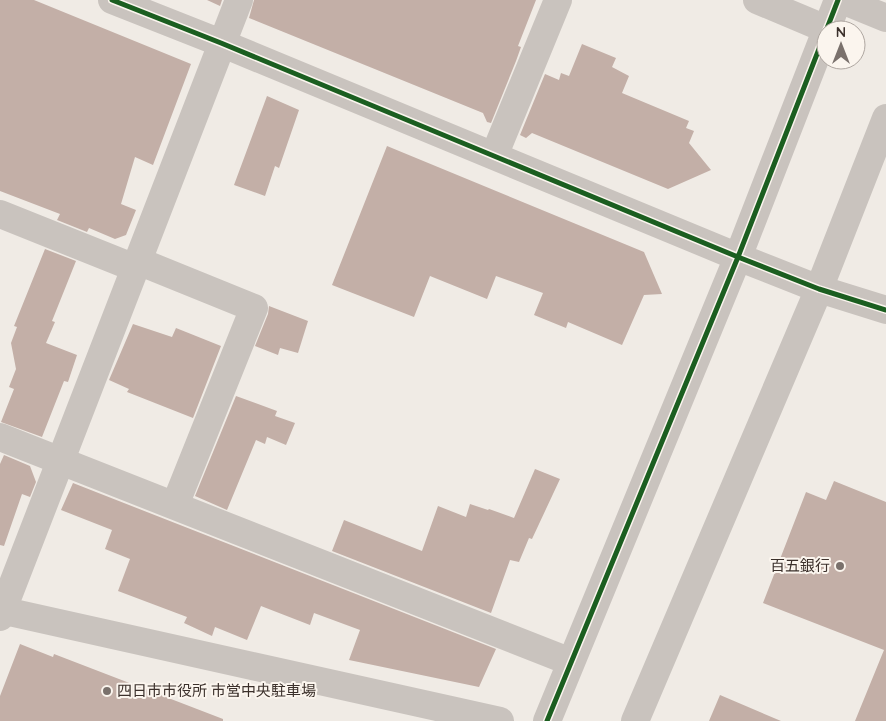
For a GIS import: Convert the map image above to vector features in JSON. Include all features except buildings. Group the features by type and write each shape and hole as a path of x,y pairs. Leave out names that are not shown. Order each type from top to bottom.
{"street":[{"path":"112,0 221,43 738,257 819,289 886,310"},
{"path":"239,0 1,613 500,721"},
{"path":"494,156 558,0"},
{"path":"757,0 816,25"},
{"path":"830,20 838,0"},
{"path":"842,0 886,18"},
{"path":"547,721 738,257 816,55"},
{"path":"635,721 819,289 886,118"},
{"path":"0,214 254,308 175,505"},
{"path":"0,437 571,662"}],"cycle path":[{"path":"112,0 221,43 738,257 819,289 886,310"},
{"path":"547,721 738,257 838,0"}],"place":[{"name":"百五銀行","path":"840,566"},
{"name":"四日市市役所 市営中央駐車場","path":"107,691"}]}
